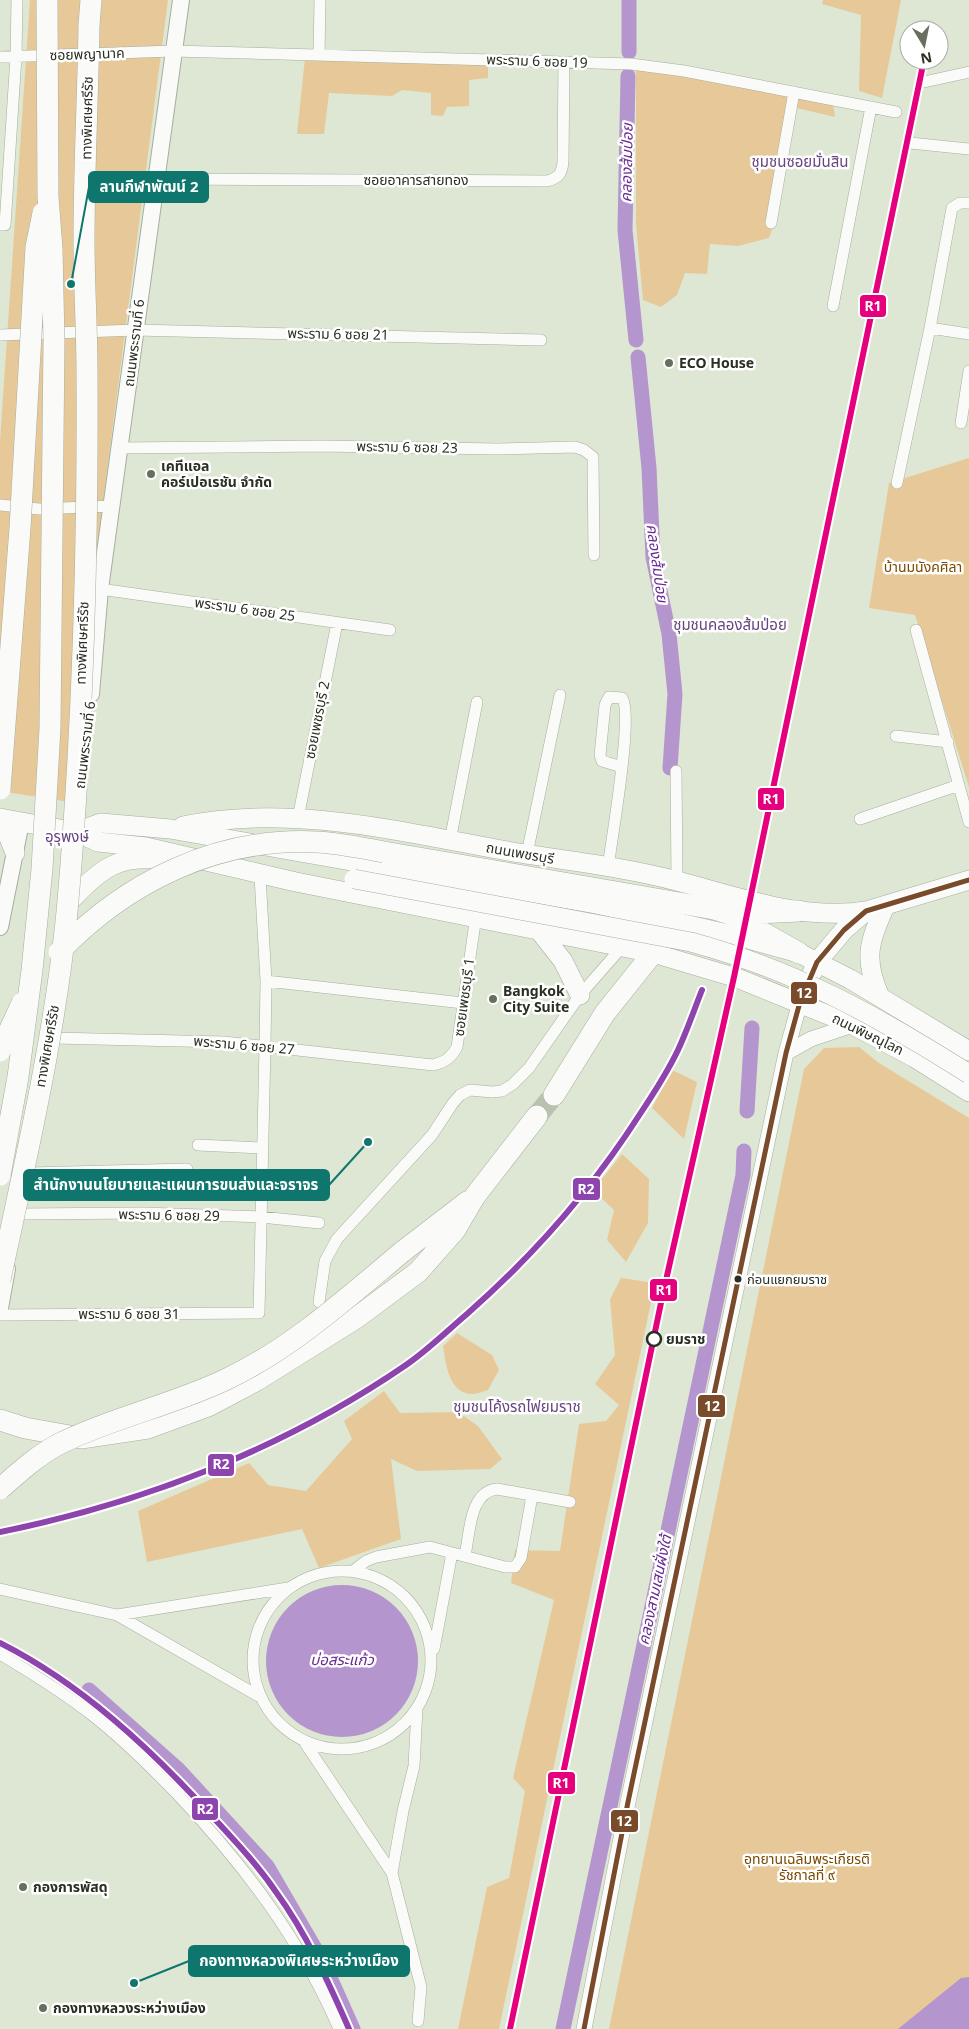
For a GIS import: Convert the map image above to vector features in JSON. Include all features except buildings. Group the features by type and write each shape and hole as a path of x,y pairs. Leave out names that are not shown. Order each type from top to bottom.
{"highway":[{"name":"ทางพิเศษศรีรัช","path":"0,1175 18,1077 32,970 42,869 50,728 54,342 52,249 48,197 47,0"},
{"name":"ทางพิเศษศรีรัช","path":"0,1280 32,1130 51,1024 66,915 77,778 84,573 87,374 84,238 91,0"},
{"path":"0,788 20,528 36,247 48,197"},
{"path":"0,1051 29,992 54,957 83,927 144,883 174,868 209,855 283,842 317,842 384,852 648,897 730,914 799,911"},
{"path":"730,914 808,958"},
{"path":"554,1095 605,1013 653,953"},
{"path":"0,1420 25,1428 81,1438 148,1428 208,1406 257,1380 356,1318 418,1272 455,1230 475,1196 537,1116"},
{"path":"0,1489 59,1444 117,1421 184,1399 229,1378 295,1338 342,1303 402,1252 475,1196"}],"main road":[{"name":"ถนนพระรามที่ 6","path":"0,1308 29,1172 54,1038 73,898 76,832 100,590 181,0"},
{"path":"0,818 76,832 98,842 146,847 354,879 692,942 736,954 806,982 853,1005 969,1074"},
{"path":"0,818 15,853"},
{"name":"ถนนเพชรบุรี","path":"170,829 198,823 298,818 366,826 677,880 729,897 799,911 849,914 866,912"},
{"path":"0,927 21,822"},
{"name":"ถนนเพชรบุรี","path":"76,832 101,823 170,829 587,903 741,937 808,958"},
{"path":"146,847 296,882"},
{"path":"73,898 96,874 114,864 144,858 296,882 538,928 653,953 735,978 808,958 866,912 969,880"},
{"path":"880,997 872,978 871,940 885,906"},
{"path":"653,953 660,918"},
{"path":"538,928 563,961 580,995"},
{"path":"808,958 880,997 969,1051"},
{"path":"800,1002 808,958"},
{"name":"ถนนพิษณุโลก","path":"735,978 800,1002 853,1025 915,1058 969,1092"}],"street":[{"path":"2,225 16,57 17,0"},
{"path":"319,55 320,0"},
{"name":"ซอยพญานาค","path":"0,57 173,51"},
{"name":"พระราม 6 ซอย 19","path":"173,51 640,65 896,112"},
{"name":"ซอยอาคารสายทอง","path":"156,179 547,181 555,179 562,170 563,162 564,62"},
{"path":"924,82 969,72"},
{"path":"771,223 794,92"},
{"path":"833,306 872,107"},
{"path":"910,143 969,149"},
{"path":"897,483 930,328 952,208 960,203 969,204"},
{"path":"930,328 969,334"},
{"name":"พระราม 6 ซอย 21","path":"0,335 136,330 540,340"},
{"path":"961,422 969,377"},
{"name":"พระราม 6 ซอย 23","path":"120,448 321,446 497,449 575,447 584,450 593,457 594,555"},
{"path":"0,505 39,508 112,506"},
{"name":"พระราม 6 ซอย 25","path":"100,590 390,630"},
{"name":"ซอยเพชรบุรี 2","path":"298,818 337,623"},
{"path":"916,630 969,822"},
{"path":"527,854 560,695"},
{"path":"608,868 622,767 626,708 622,698 609,697 605,705 600,755 602,761 622,767"},
{"path":"450,841 477,702"},
{"path":"896,736 948,742"},
{"path":"676,771 677,880"},
{"path":"860,819 959,785"},
{"path":"260,876 266,981 261,1217"},
{"name":"ซอยเพชรบุรี 1","path":"433,1065 447,1060 457,1047 476,916"},
{"path":"319,1302 325,1261 337,1239 432,1135 460,1095 470,1090 492,1092 502,1090 513,1084 529,1068 580,995 622,947"},
{"path":"266,981 463,1003"},
{"path":"584,2029 628,1802 786,1053 800,1002"},
{"path":"786,1053 811,1039 853,1025"},
{"name":"พระราม 6 ซอย 27","path":"54,1038 224,1042 433,1065"},
{"path":"198,1144 262,1148"},
{"path":"29,1172 187,1169"},
{"name":"พระราม 6 ซอย 29","path":"19,1214 143,1213 261,1217 318,1223"},
{"name":"พระราม 6 ซอย 31","path":"0,1315 259,1314 261,1217"},
{"path":"465,1555 477,1500 489,1490 497,1489 570,1502"},
{"path":"354,1571 366,1561 402,1550 430,1547 505,1567 515,1567 521,1558 532,1496"},
{"path":"392,1873 414,1766 418,1708 428,1684 452,1553"},
{"path":"418,2021 421,1987 392,1873 303,1740 275,1718 262,1698 253,1668 256,1638 272,1604 290,1587 302,1580 327,1572 354,1571 384,1581 409,1600 423,1622 431,1646 432,1659"},
{"path":"117,1615 290,1587"},
{"path":"0,1589 117,1615 262,1698"},
{"path":"0,1654 46,1682 92,1715 156,1773 214,1834 238,1862 281,1922 316,1981 338,2029"},
{"path":"303,1740 331,1748 350,1748 370,1744 400,1727 418,1708"}],"green space":[{"path":"30,0 168,0 103,502 69,802 0,791 0,441"},
{"path":"823,0 901,0 882,98 859,91 861,15 822,4"},
{"path":"305,58 488,63 488,78 469,80 469,106 447,107 443,116 431,115 431,93 402,90 392,96 329,93 324,134 297,134"},
{"path":"636,68 833,104 835,117 792,107 779,212 769,238 738,246 710,244 707,274 685,273 677,295 661,307 643,300 636,224"},
{"name":"บ้านมนังคศิลา","path":"969,458 969,787 915,615 869,608 889,483"},
{"name":"อุทยานเฉลิมพระเกียรติ รัชกาลที่ ๙","path":"859,1047 879,1063 969,1118 969,2029 609,2029 804,1069 824,1048"},
{"path":"672,1070 697,1082 684,1139 652,1108"},
{"path":"622,1154 649,1179 648,1223 626,1262 607,1240 614,1210 593,1190"},
{"path":"621,1278 655,1283 499,2029 458,2029 487,1887 509,1878 525,1791 513,1778 554,1600 511,1583 515,1550 560,1551 579,1424 606,1421 619,1405 595,1384 615,1355 610,1299"},
{"path":"457,1333 492,1355 499,1370 488,1390 472,1394 464,1392 453,1383 447,1368 443,1346"},
{"path":"384,1391 400,1413 458,1412 478,1426 502,1459 490,1469 417,1471 391,1459 401,1539 319,1568 302,1529 147,1562 138,1511 249,1463 268,1485 306,1491 352,1439 344,1421"}],"water":[{"name":"บ่อสระแก้ว","path":"342,1585 371,1591 384,1598 395,1608 405,1619 412,1632 418,1661 412,1690 405,1703 395,1714 384,1724 371,1731 342,1737 313,1731 300,1724 289,1714 279,1703 272,1690 266,1661 272,1632 279,1619 289,1608 300,1598 313,1591"},
{"path":"969,1977 969,2029 898,2029 961,1978"}],"waterway":[{"name":"คลองส้มป่อย","path":"629,0 629,52"},
{"name":"คลองส้มป่อย","path":"628,76 625,230 636,340"},
{"name":"คลองส้มป่อย","path":"638,357 649,468 653,557 669,634 675,694 670,768"},
{"path":"747,1111 752,1028"},
{"name":"คลองสามเสนฝั่งใต้","path":"563,2029 743,1175 744,1151"},
{"path":"89,1690 178,1769 267,1866 324,1964 353,2029"}],"tunnel":[{"path":"537,1116 554,1095"}],"transit line":[{"name":"R1","path":"510,2029 662,1298 734,977 922,70"},
{"name":"12","path":"584,2029 628,1802 786,1053 800,1002 817,962 844,930 866,911 969,880"},
{"name":"R2","path":"0,1532 54,1520 107,1505 212,1469 312,1422 360,1395 430,1347 492,1292 539,1245 602,1169 622,1142 665,1075 681,1043 702,990"},
{"name":"R2","path":"0,1643 30,1659 86,1697 163,1765 236,1842 269,1882 297,1924 325,1976 349,2029"}],"place":[{"name":"ลานกีฬาพัฒน์ 2","path":"71,284"},
{"name":"ECO House","path":"669,363"},
{"name":"เคทีแอล คอร์เปอเรชัน จำกัด","path":"151,474"},
{"name":"Bangkok City Suite","path":"493,999"},
{"name":"สำนักงานนโยบายและแผนการขนส่งและจราจร","path":"368,1142"},
{"name":"ก่อนแยกยมราช","path":"738,1279"},
{"name":"ยมราช","path":"654,1339"},
{"name":"กองการพัสดุ","path":"23,1887"},
{"name":"กองทางหลวงพิเศษระหว่างเมือง","path":"134,1983"},
{"name":"กองทางหลวงระหว่างเมือง","path":"43,2008"}],"district":[{"name":"ชุมชนซอยมั่นสิน","path":"800,162"},
{"name":"ชุมชนคลองส้มป่อย","path":"730,625"},
{"name":"อุรุพงษ์","path":"67,837"},
{"name":"ชุมชนโค้งรถไฟยมราช","path":"517,1407"}]}
